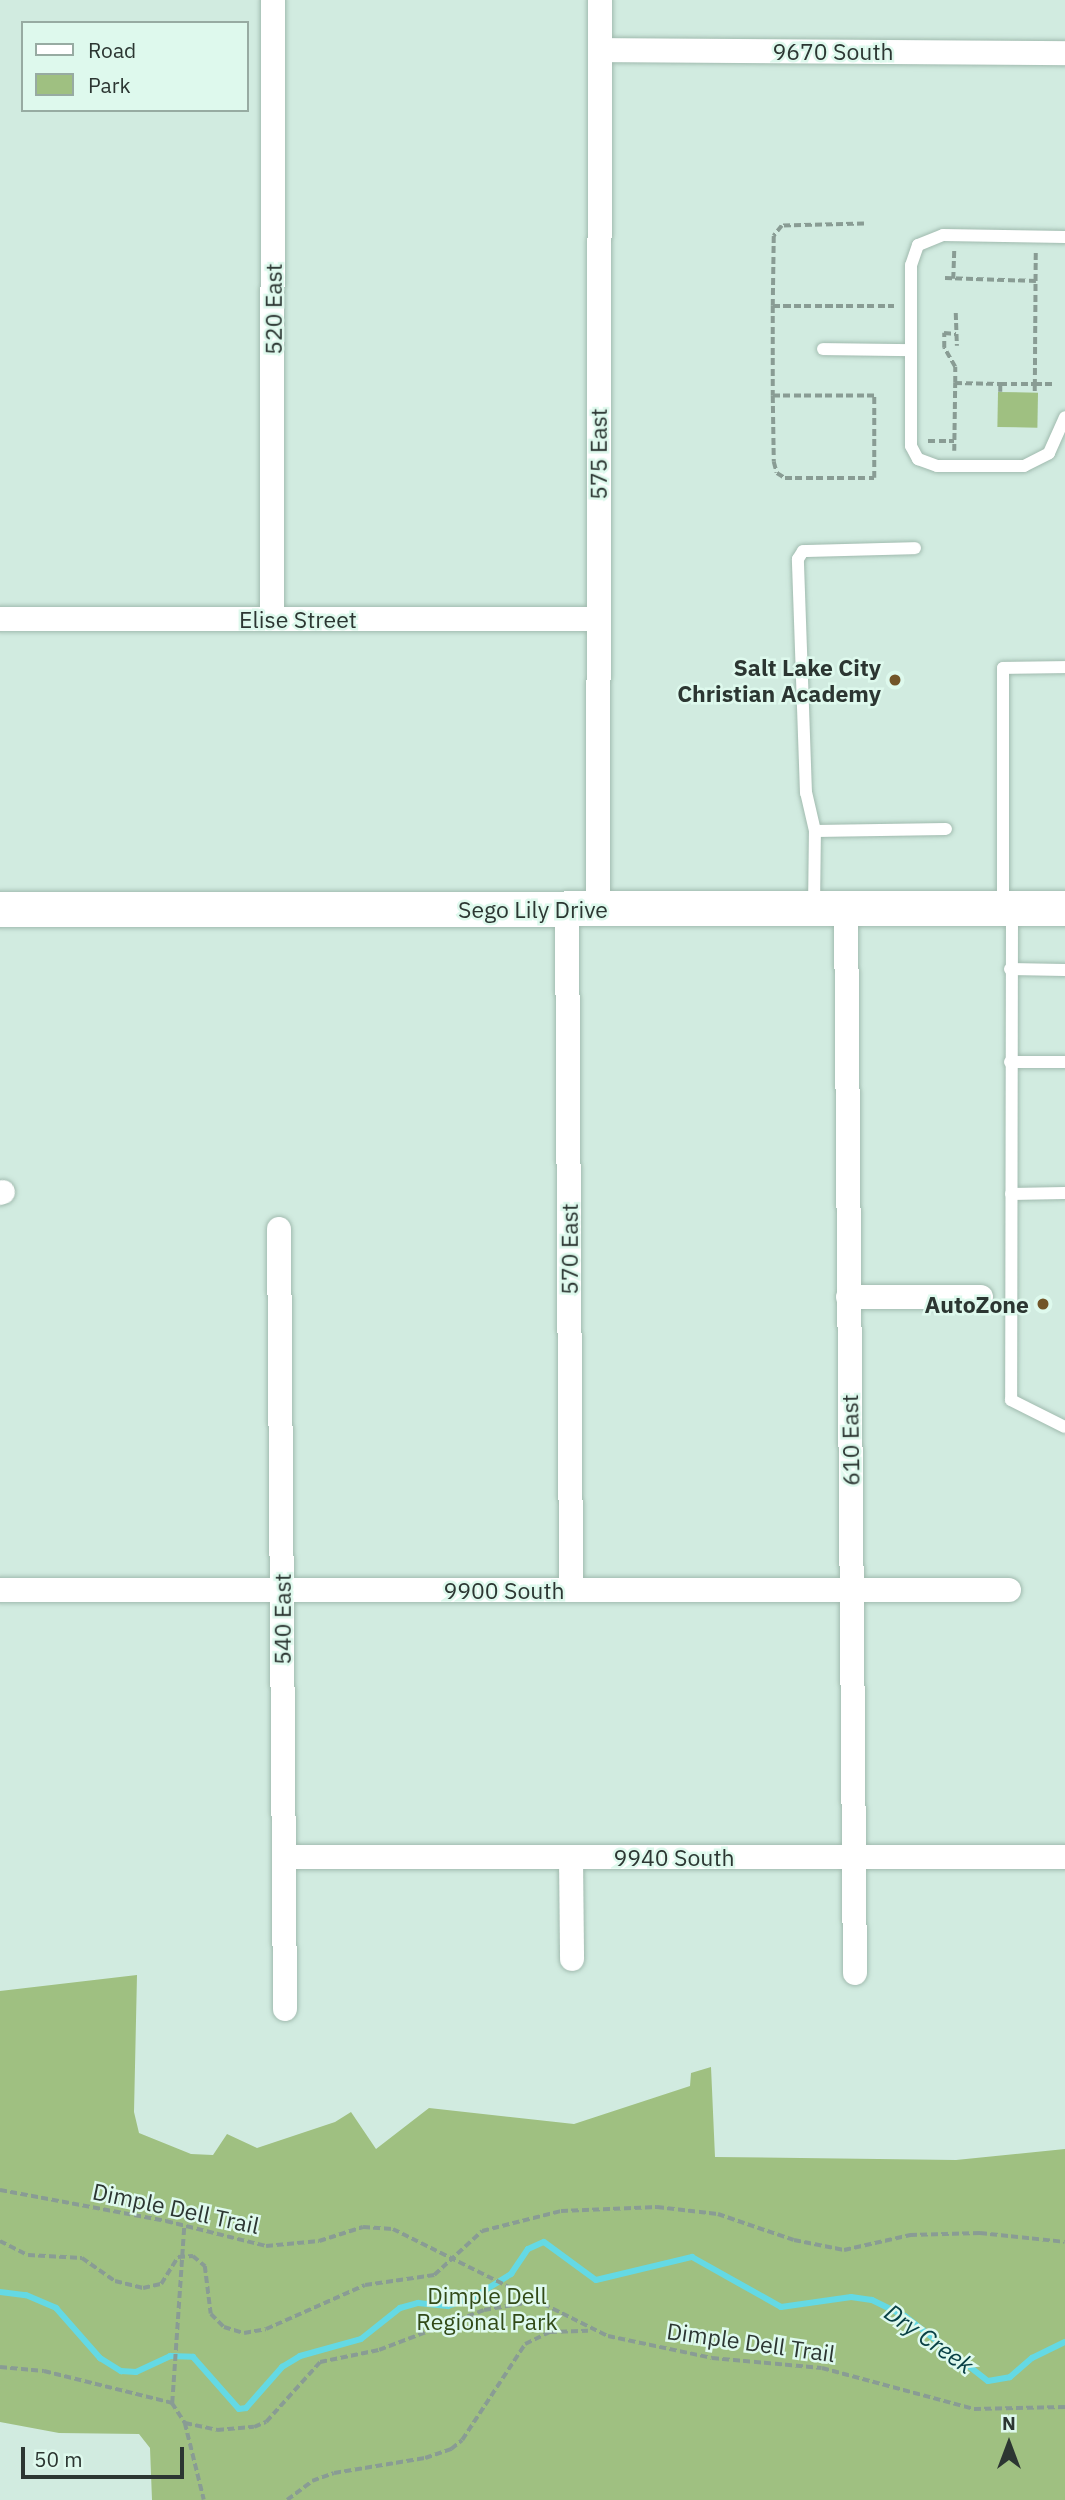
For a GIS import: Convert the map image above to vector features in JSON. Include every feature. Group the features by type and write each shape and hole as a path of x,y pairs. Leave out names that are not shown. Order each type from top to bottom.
{"main road":[{"name":"Sego Lily Drive","path":"0,909 1065,908"}],"street":[{"name":"520 East","path":"272,618 273,0"},
{"name":"575 East","path":"583,908 596,619 600,0"},
{"name":"9670 South","path":"600,50 1065,53"},
{"name":"Elise Street","path":"0,619 596,619"},
{"name":"570 East","path":"571,1590 583,908"},
{"name":"610 East","path":"830,908 848,1297 855,1973"},
{"name":"540 East","path":"279,1229 285,2009"},
{"path":"848,1297 981,1297"},
{"name":"9900 South","path":"0,1590 1009,1590"},
{"name":"9940 South","path":"284,1857 1065,1857"},
{"path":"571,1857 572,1959"}],"lane":[{"path":"1065,237 943,235 918,245 911,265 911,446 918,459 937,466 1024,466 1049,453 1065,417"},
{"path":"823,349 911,350"},
{"path":"830,908 806,793 798,559 803,551 915,548"},
{"path":"1065,667 1003,667 1010,969 1012,1400 1065,1427"},
{"path":"815,831 946,829"},
{"path":"1010,969 1065,970"},
{"path":"1010,1062 1065,1062"},
{"path":"1011,1194 1065,1193"}],"path":[{"path":"773,396 874,396 874,478 785,478 777,473 773,396 774,236 782,226 864,224"},
{"path":"953,279 954,249"},
{"path":"1035,393 1036,250"},
{"path":"945,278 1036,281"},
{"path":"773,306 896,306"},
{"path":"956,313 957,346"},
{"path":"954,453 955,367 944,348 944,333 956,334"},
{"path":"954,383 1053,384"},
{"path":"1000,384 1000,392"},
{"path":"925,441 954,441"},
{"name":"Dimple Dell Trail","path":"0,2190 184,2227 243,2243 281,2246 377,2227 414,2236 589,2330 712,2358 822,2368 959,2407 1065,2407"},
{"path":"183,2254 198,2258 205,2266 211,2314 224,2327 244,2333 266,2329 365,2285 434,2275 455,2259 474,2235 504,2223 561,2211 657,2207 736,2218 768,2232 833,2249 854,2249 910,2235 1004,2234 1065,2242"},
{"path":"184,2227 172,2403 185,2423 204,2500"},
{"path":"0,2242 28,2255 75,2256 115,2281 143,2288 161,2284 183,2254"},
{"path":"185,2423 217,2430 254,2427 266,2421 320,2362 379,2350 484,2310 536,2301"},
{"path":"287,2500 312,2481 334,2473 425,2458 451,2449 469,2431 525,2344 550,2332 589,2330"},
{"path":"0,2367 44,2371 172,2403"}],"green space":[{"path":"998,392 1038,393 1037,428 997,427"},
{"name":"Dimple Dell Regional Park","path":"137,1975 134,2112 139,2133 191,2154 213,2155 227,2134 257,2148 335,2122 351,2112 376,2149 429,2108 574,2124 690,2086 691,2073 711,2067 715,2157 956,2160 1065,2149 1065,2500 152,2500 150,2448 139,2434 59,2433 0,2422 0,1991"}],"waterway":[{"name":"Dry Creek","path":"0,2292 26,2295 56,2308 100,2358 121,2371 136,2372 170,2356 193,2357 239,2409 246,2408 282,2367 300,2356 361,2339 400,2308 418,2303 448,2306 474,2297 511,2274 528,2249 544,2242 596,2280 692,2257 781,2307 851,2297 872,2300 905,2316 988,2381 1010,2377 1032,2358 1065,2342"}],"place":[{"name":"Salt Lake City Christian Academy","path":"895,680"},
{"name":"AutoZone","path":"1043,1304"}]}
